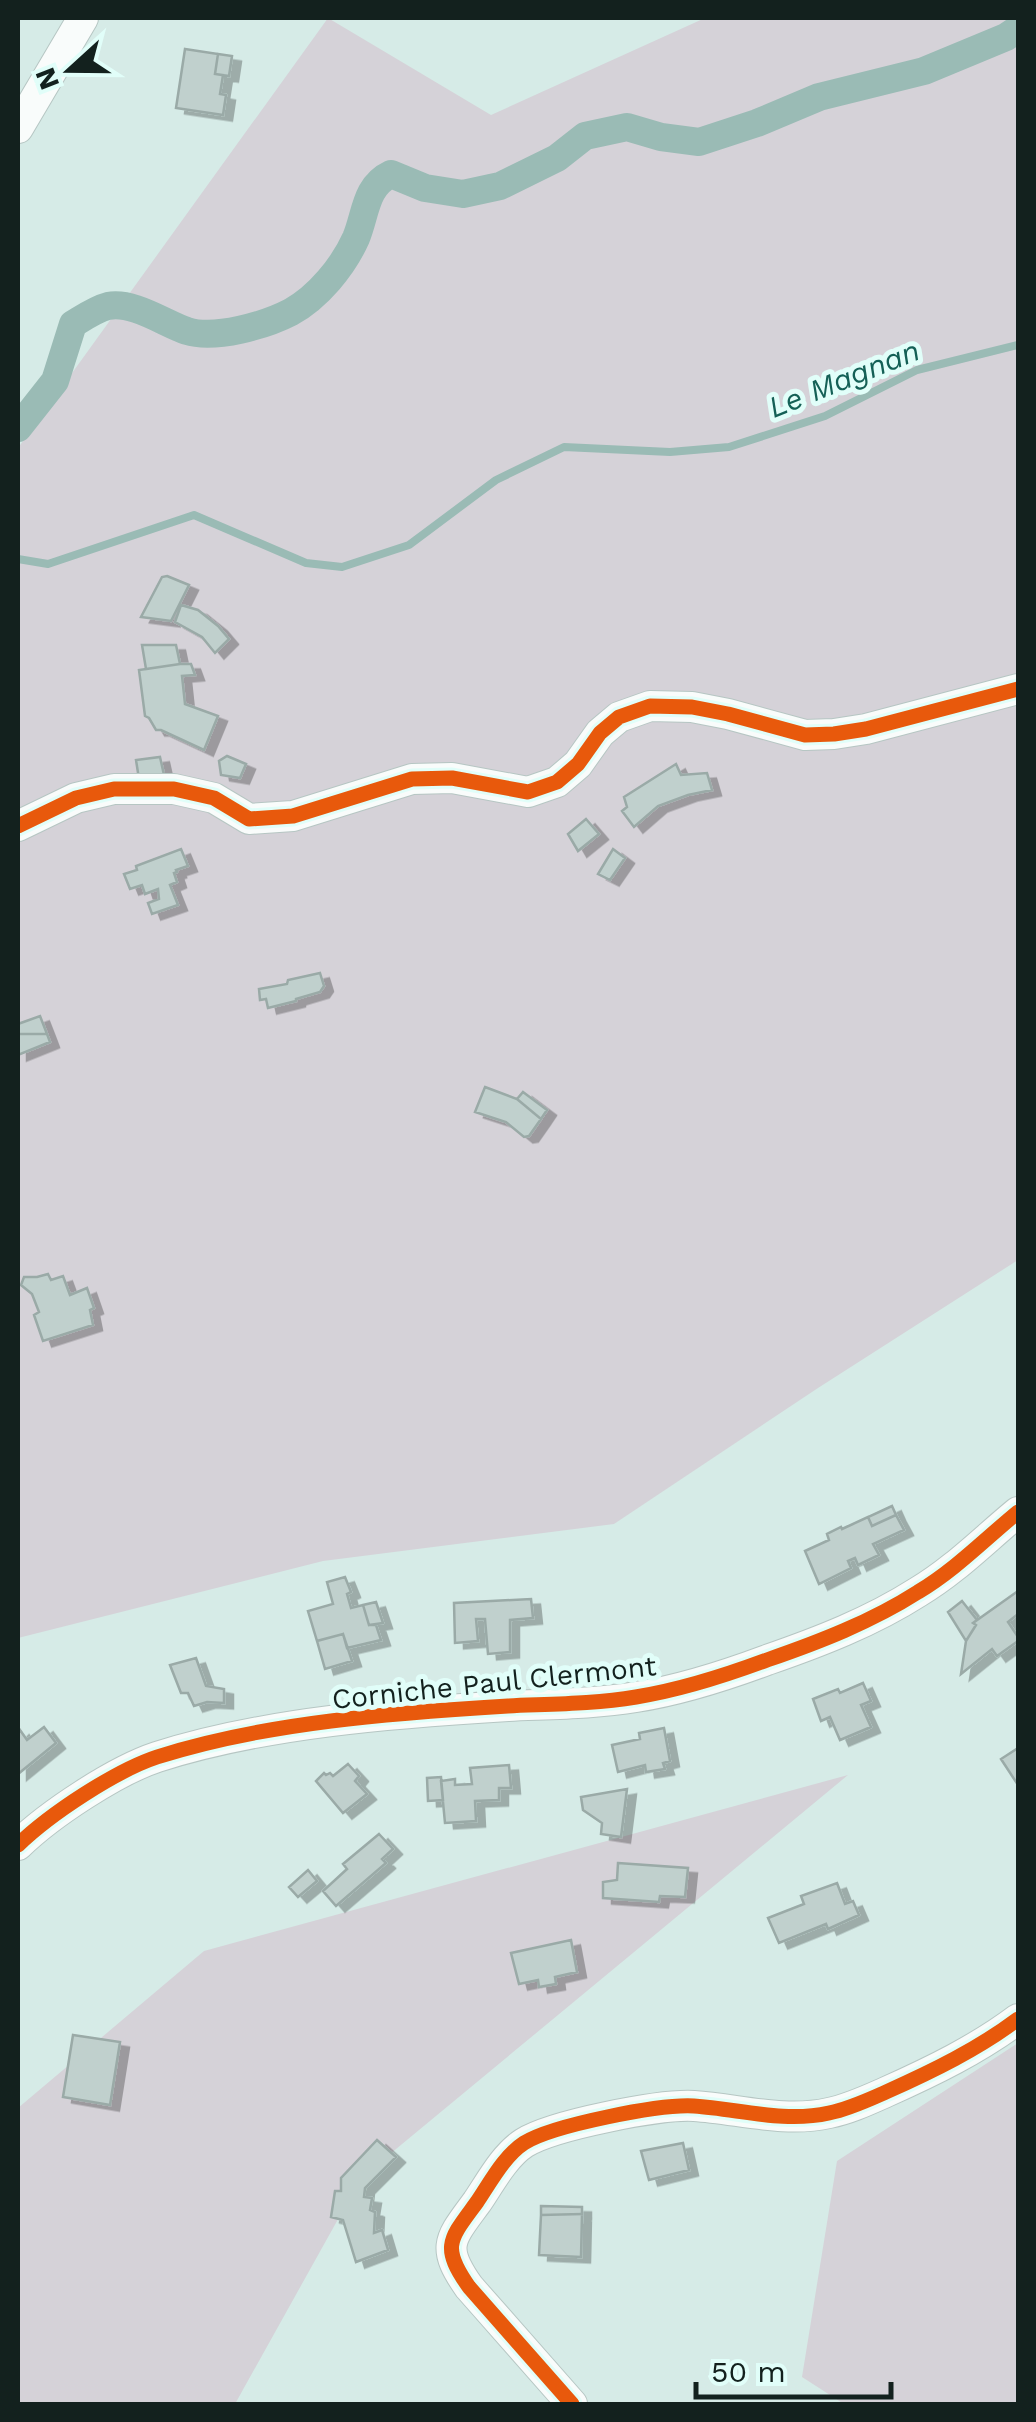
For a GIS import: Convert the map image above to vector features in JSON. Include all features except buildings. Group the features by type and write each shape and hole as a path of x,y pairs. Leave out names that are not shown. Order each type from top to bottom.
{"street":[{"path":"18,128 84,18"},
{"path":"18,826 76,798 114,788 174,789 214,798 249,819 293,816 412,779 452,778 528,792 556,782 578,764 600,734 619,717 650,706 692,707 806,735 834,734 866,730 1018,689"},
{"name":"Corniche Paul Clermont","path":"18,1845 93,1789 154,1758 246,1735 370,1716 600,1702 686,1686 738,1671 814,1644 917,1593 952,1569 1018,1512"},
{"path":"572,2404 469,2288 455,2268 450,2249 454,2233 523,2144 576,2124 690,2106 788,2118 830,2113 961,2057 1018,2019"}],"shaded area":[{"path":"328,18 491,115 705,18 1018,18 1018,1260 614,1524 323,1561 18,1638 18,448"},
{"path":"848,1775 361,2178 235,2404 18,2404 18,2108 204,1951"},
{"path":"1018,2043 1018,2404 844,2404 802,2377 837,2161"}],"waterway":[{"path":"18,428 55,381 73,324 99,309 128,307 187,331 212,334 254,326 301,306 344,260 371,193 391,174 425,188 463,194 500,186 557,158 585,136 627,127 699,142 819,97 924,71 1018,29"},
{"name":"Le Magnan","path":"18,559 48,564 194,515 306,563 342,567 409,545 496,480 564,447 670,452 729,447 825,416 917,370 1018,345"}],"cycle path":[{"path":"18,826 76,798 114,789 174,789 214,798 249,819 293,816 412,779 452,778 528,792 557,782 619,717 650,706 692,707 805,735 834,734 1018,689"},
{"path":"18,1845 65,1807 103,1783 157,1757 199,1745 286,1727 376,1716 620,1699 669,1691 735,1672 825,1638 900,1603 945,1574 1018,1512"},
{"path":"572,2404 469,2287 454,2262 455,2234 517,2148 558,2129 657,2108 694,2106 795,2117 836,2111 938,2068 1018,2019"}]}
